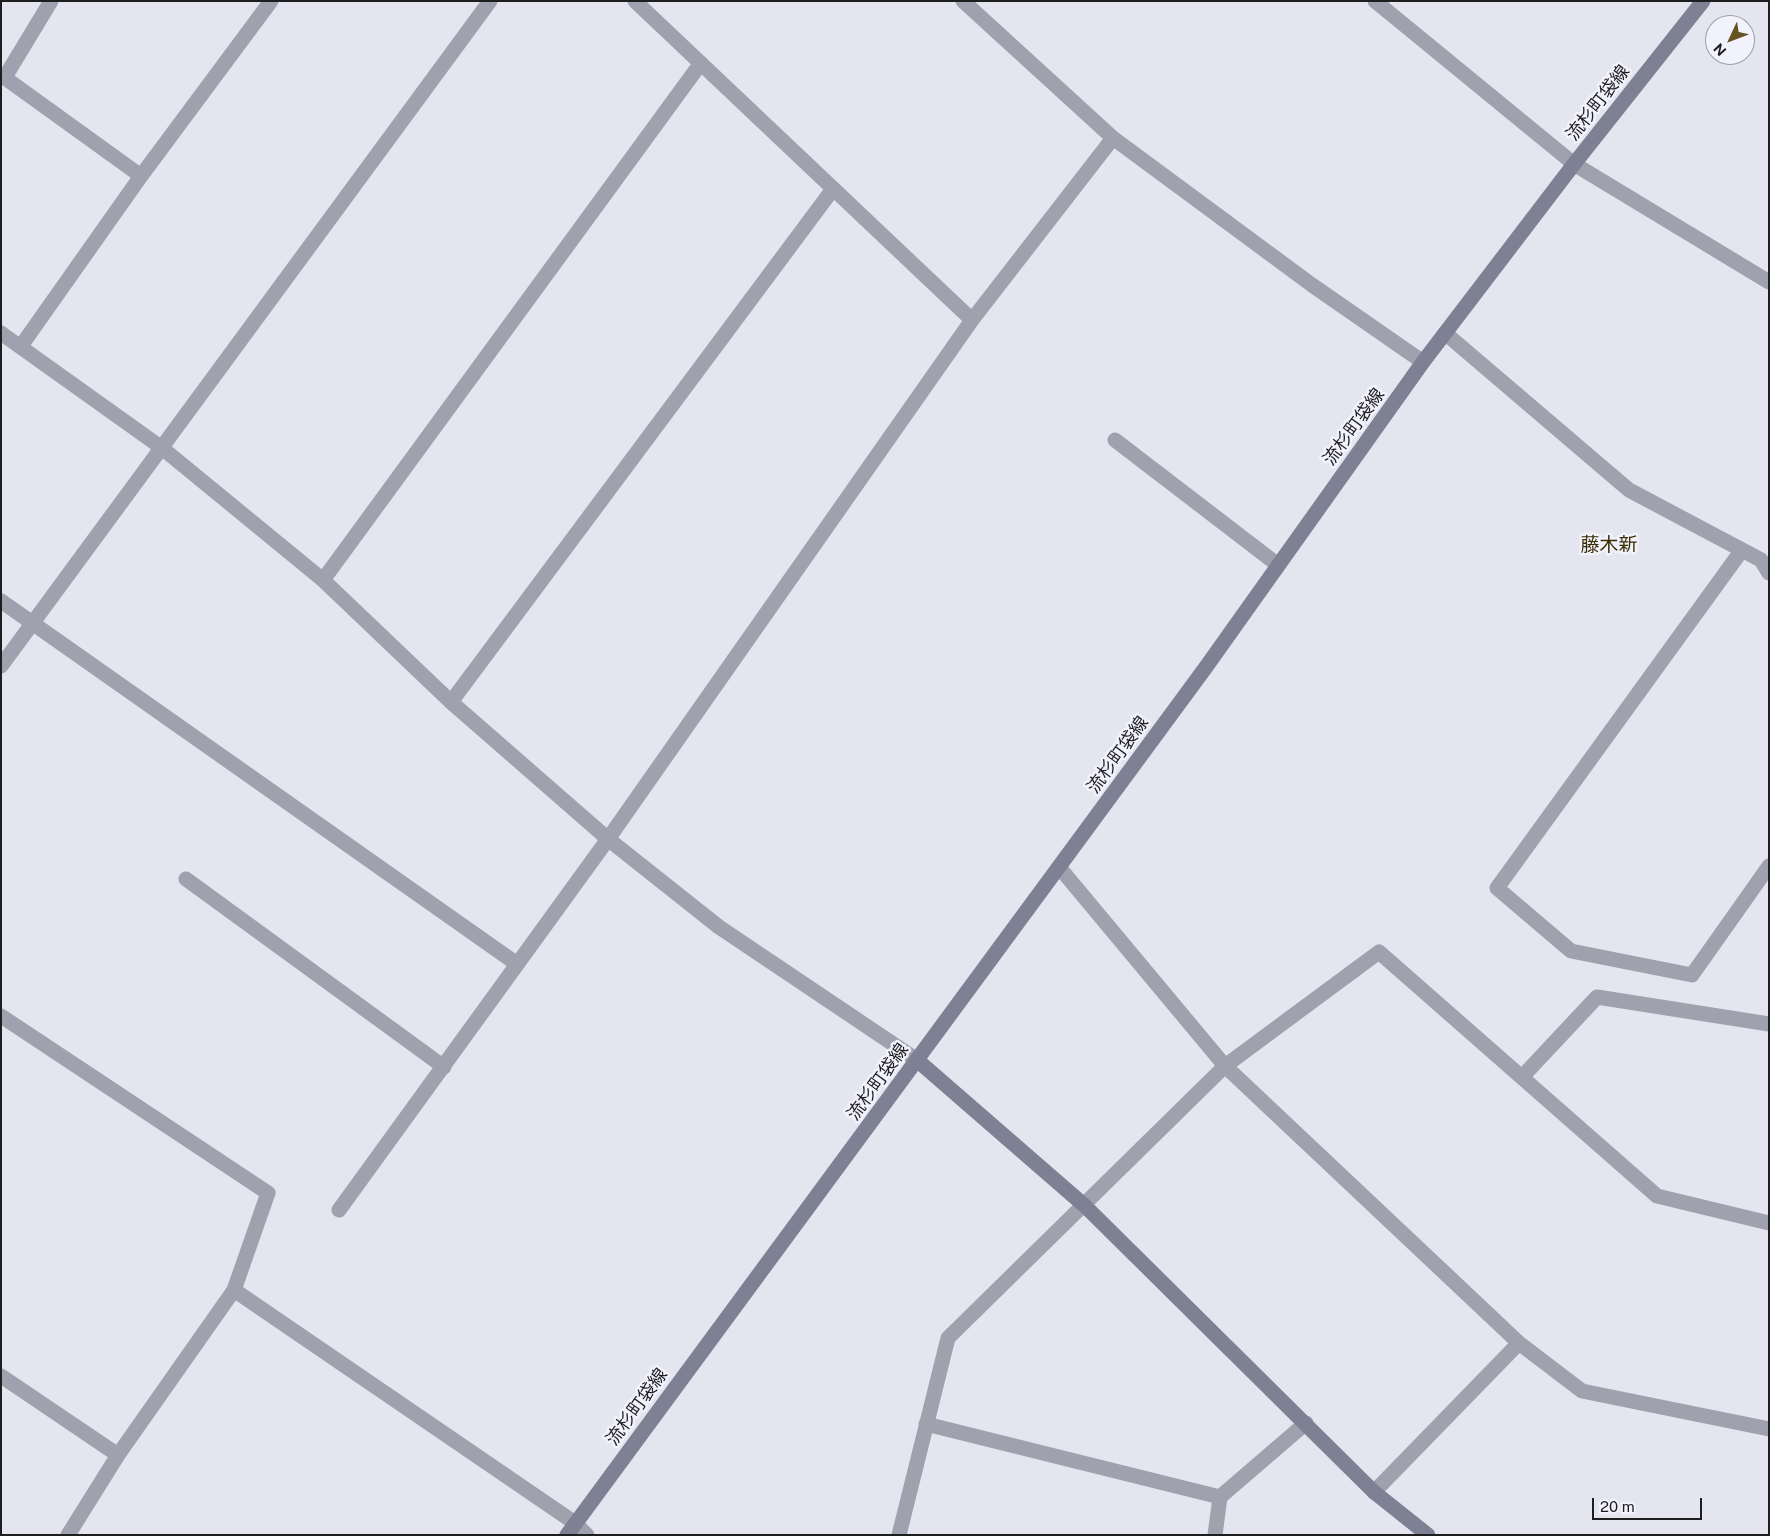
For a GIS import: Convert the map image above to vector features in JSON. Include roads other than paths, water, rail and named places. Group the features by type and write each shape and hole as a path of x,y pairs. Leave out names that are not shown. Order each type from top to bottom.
{"main road":[{"name":"流杉町袋線","path":"571,1529 1059,867 1423,362 1574,164 1702,1"},
{"path":"917,1060 1084,1206 1374,1492 1428,1535"}],"street":[{"path":"51,1 3,76 141,176"},
{"path":"22,346 141,176 271,1"},
{"path":"1,666 490,1"},
{"path":"635,1 972,320"},
{"path":"963,1 1113,138 1312,286 1423,362"},
{"path":"1375,1 1574,164 1769,282"},
{"path":"323,580 700,63"},
{"path":"340,1210 608,839 972,320 1113,138"},
{"path":"451,702 833,189"},
{"path":"1,333 22,346 162,448 323,580 451,702 608,839 719,927 917,1060"},
{"path":"1445,333 1629,490 1761,560 1769,573"},
{"path":"1115,440 1278,565"},
{"path":"1742,550 1498,888 1571,951 1692,975 1769,866"},
{"path":"1,601 517,964"},
{"path":"1059,867 1225,1066 1519,1343 1582,1391 1769,1429"},
{"path":"186,879 444,1067"},
{"path":"898,1535 948,1338 1225,1066 1379,952 1657,1196 1769,1223"},
{"path":"1522,1077 1597,997 1769,1024"},
{"path":"1,1016 268,1194 234,1290 118,1455 68,1535"},
{"path":"234,1290 571,1529 587,1535"},
{"path":"1374,1492 1519,1343"},
{"path":"1,1376 118,1455"},
{"path":"1215,1535 1220,1498 1306,1423"},
{"path":"926,1424 1220,1498"}],"district":[{"name":"藤木新","path":"1609,545"}]}
